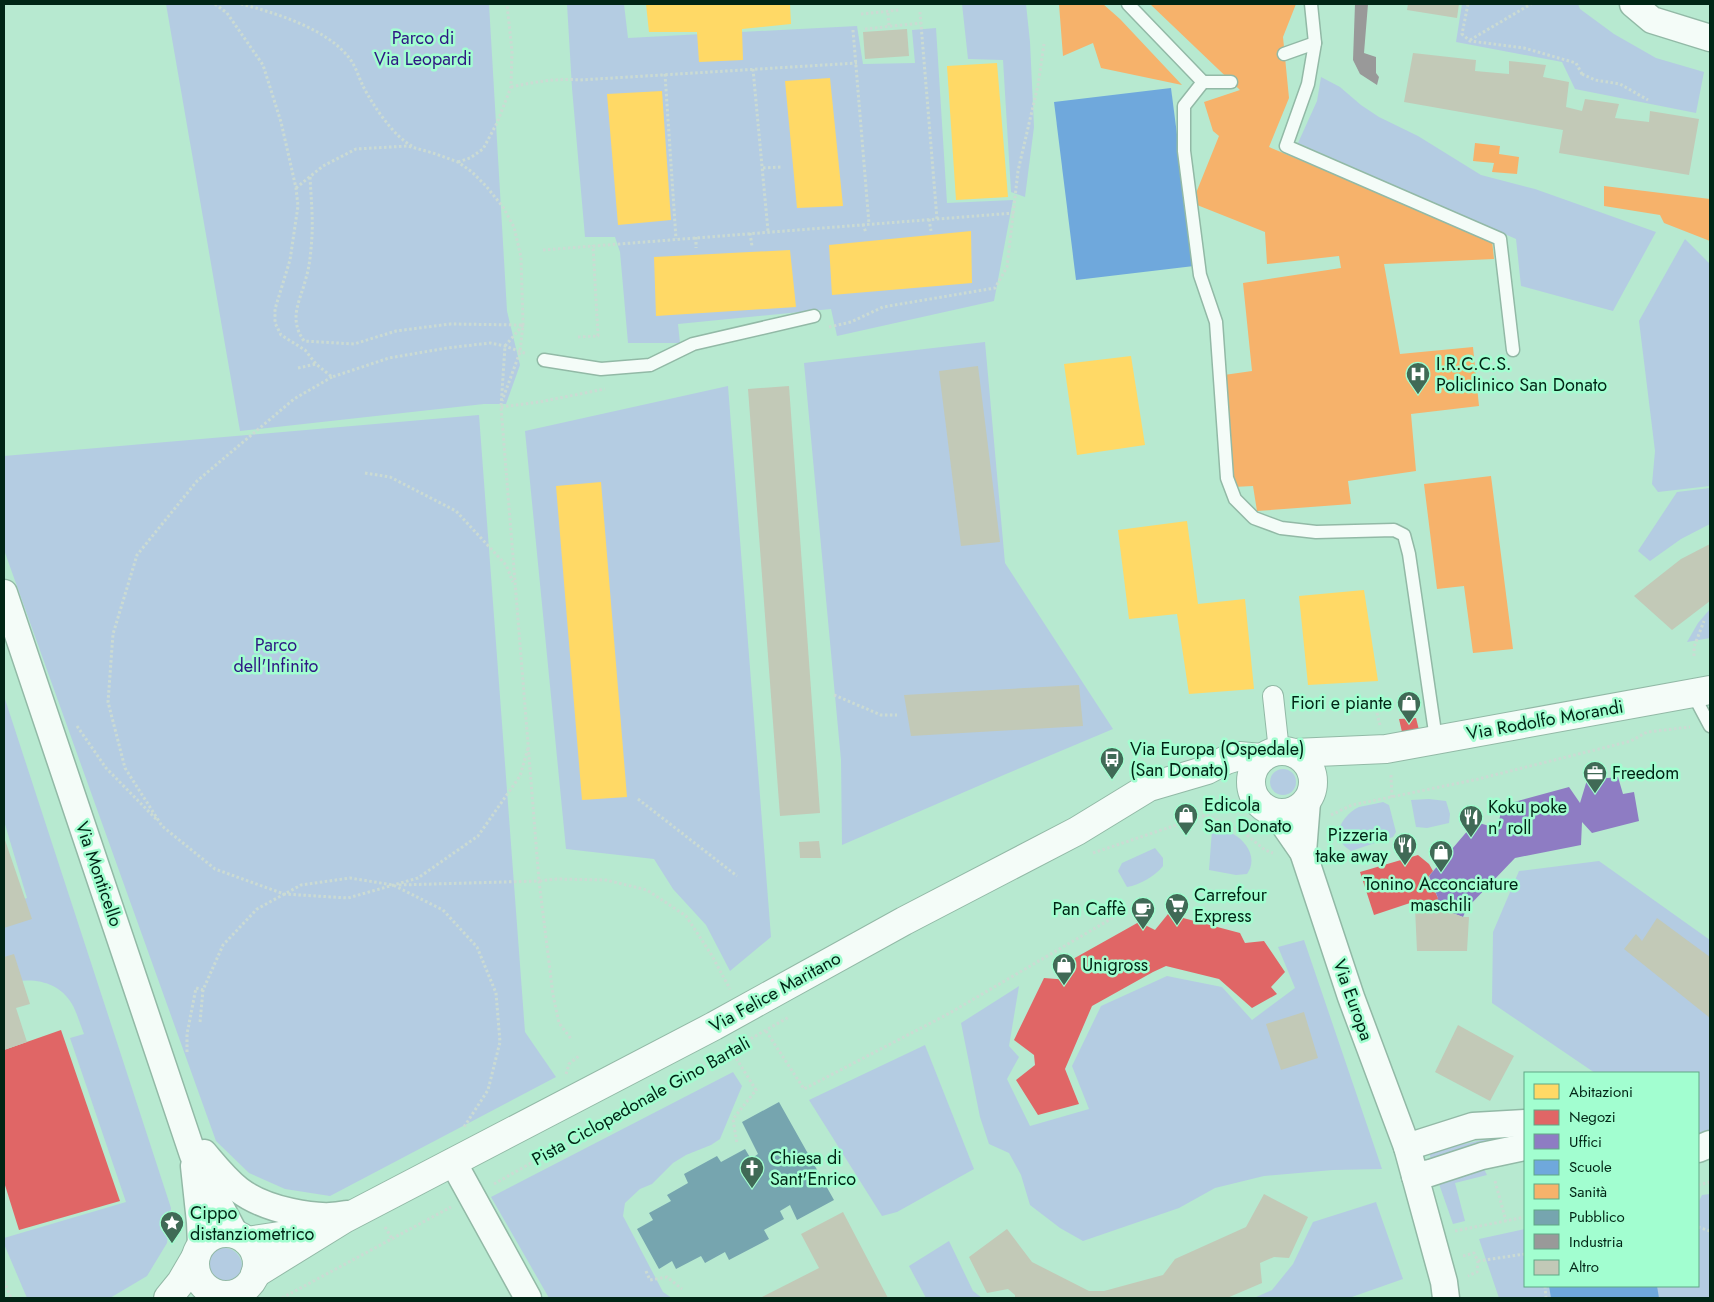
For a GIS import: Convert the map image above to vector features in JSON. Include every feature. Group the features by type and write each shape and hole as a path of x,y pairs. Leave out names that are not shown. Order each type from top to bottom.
{"street":[{"path":"1633,4 1652,20 1710,38"},
{"name":"Via Monticello","path":"4,593 193,1155 241,1237"},
{"name":"Via Rodolfo Morandi","path":"1278,754 1379,750 1702,692"},
{"path":"1273,696 1278,754"},
{"name":"Via Rodolfo Morandi","path":"1316,800 1322,774 1379,750"},
{"path":"1278,754 1303,759 1311,768 1316,800 1288,813 1276,813 1259,803 1251,785 1252,775 1256,766 1278,754"},
{"name":"Via Felice Maritano","path":"255,1274 353,1215 714,1026 912,917 1077,831 1149,787 1207,770 1226,760 1239,756 1278,754"},
{"path":"1207,770 1235,779 1254,795"},
{"name":"Via Europa","path":"1291,854 1316,800"},
{"name":"Via Europa","path":"1276,813 1291,854 1351,996 1407,1147 1446,1298"},
{"path":"167,1078 202,1151 223,1176 240,1191 283,1210 308,1214 353,1215"},
{"path":"1407,1147 1473,1126 1524,1123"},
{"path":"1415,1176 1482,1156 1524,1147"},
{"name":"Via Monticello","path":"193,1155 200,1222 198,1252"},
{"path":"453,1162 528,1298"},
{"name":"Via Felice Maritano","path":"241,1237 286,1235 353,1215"},
{"path":"168,1298 181,1282 198,1252 210,1236 223,1232 241,1237 254,1251 257,1262 255,1274 250,1284 241,1291 231,1295 217,1296 205,1287 196,1274 198,1252"}],"lane":[{"path":"1128,4 1203,82 1231,82"},
{"path":"1311,4 1315,42 1308,84 1286,146 1500,239 1513,350"},
{"path":"1284,54 1315,42"},
{"path":"1203,82 1184,106 1184,151 1200,275 1216,322 1227,478 1235,499 1254,518 1282,528 1316,532 1394,530 1404,535 1409,554 1436,740"},
{"path":"544,360 601,369 650,366 693,344 814,316"},
{"path":"1702,692 1705,726"}],"path":[{"path":"215,4 226,13 263,65 281,122 296,188 298,206 290,260 276,309 275,323 282,335 304,350 316,364 332,377"},
{"path":"241,4 268,11 313,30 334,42 350,59 364,88 394,131 407,143 417,148"},
{"path":"458,162 470,158 483,150 497,123 511,87 512,51 507,4"},
{"path":"1468,4 1462,34 1470,41 1524,48 1576,63 1582,75 1594,80 1620,84 1648,100"},
{"path":"1470,41 1531,4"},
{"path":"861,14 899,10"},
{"path":"888,12 889,26"},
{"path":"920,12 936,219"},
{"path":"865,29 921,23"},
{"path":"853,30 869,224"},
{"path":"825,328 851,322 883,307 995,288 1008,266 1018,171 1038,85 1044,44"},
{"path":"511,87 535,82 567,79 580,80 857,63"},
{"path":"753,69 768,231"},
{"path":"665,74 676,239"},
{"path":"296,188 323,166 356,149 408,146 458,162 472,172 486,186 503,207 514,227 521,257 523,325 520,352 501,407"},
{"path":"763,168 781,167"},
{"path":"310,177 312,236 306,278 298,302 296,317 296,330 304,341 354,344 396,332 450,324 523,325"},
{"path":"543,250 1014,213"},
{"path":"930,219 932,231"},
{"path":"863,224 866,233"},
{"path":"750,233 752,246"},
{"path":"696,237 696,248"},
{"path":"578,337 598,336 593,245"},
{"path":"523,325 505,346 501,407 539,881 553,995 559,1023 572,1040"},
{"path":"162,826 125,768 108,702 113,634 137,555 197,481 294,399 332,377 399,356 490,343 505,346 544,360"},
{"path":"298,368 316,364"},
{"path":"365,473 390,477 456,511 506,565 515,586"},
{"path":"1694,656 1694,647 1704,621"},
{"path":"834,695 880,715 897,714"},
{"path":"76,724 106,768 162,826 215,869 284,894 348,898 418,878 478,836 520,776 528,748"},
{"path":"1316,800 1352,805 1482,778 1631,741 1647,732 1705,726"},
{"path":"638,800 737,876"},
{"path":"1092,854 1206,815 1243,832 1265,850 1291,854"},
{"path":"200,1022 203,990 223,945 257,909 301,885 350,878 394,885 556,879 606,880 646,890 686,916 711,954 728,986"},
{"path":"394,885 443,910 477,947 496,993 500,1042 488,1090 460,1132"},
{"path":"766,1031 804,1090 948,1014 1121,913"},
{"path":"187,1060 187,1034 196,988 203,990"},
{"name":"Pista Ciclopedonale Gino Bartali","path":"490,1186 794,1014"},
{"path":"731,1050 756,1090 733,1119 737,1144"},
{"path":"564,1082 569,1064 580,1055"},
{"path":"1495,1181 1506,1221"},
{"path":"282,1298 455,1205"},
{"path":"1431,1235 1524,1217"},
{"path":"1478,1261 1524,1254"},
{"path":"646,1271 650,1280 667,1277 682,1289"},
{"path":"4,1281 11,1298"}],"green space":[{"name":"Parco di Via Leopardi","path":"166,4 489,4 507,311 520,365 506,404 484,404 240,431"},
{"path":"567,4 624,4 628,38 857,26 863,64 915,63 912,30 936,28 947,203 1013,200 994,301 837,336 831,309 678,324 680,343 628,343 620,252 615,237 585,237"},
{"path":"962,4 1026,4 1030,42 1034,127 1025,197 1011,192 1003,60 968,59"},
{"path":"1462,4 1578,4 1580,9 1614,34 1656,58 1704,72 1696,113 1575,89 1562,62 1456,42"},
{"path":"1321,77 1340,87 1379,117 1418,136 1481,175 1535,189 1656,232 1613,311 1521,286 1516,239 1298,143 1317,101"},
{"path":"1685,239 1710,264 1710,486 1658,492 1652,484 1655,451 1639,321"},
{"path":"985,342 1005,563 1113,729 842,845 841,760 804,363"},
{"path":"728,386 771,937 730,971 706,925 673,889 654,859 566,849 525,431"},
{"name":"Parco dell'Infinito","path":"479,415 525,1032 556,1077 330,1196 285,1189 249,1173 216,1141 4,550 4,456"},
{"path":"1710,488 1710,524 1681,539 1650,561 1638,551 1677,492"},
{"path":"1710,609 1710,638 1687,642 1698,623"},
{"path":"4,696 171,1208 167,1243 147,1276 110,1298 27,1298 4,1244 4,1238 126,1202 70,1038 84,1034 72,1004 59,990 42,982 23,981 4,985 4,905 27,898 4,821"},
{"path":"1283,769 1292,773 1296,782 1292,791 1283,795 1274,791 1270,782 1274,773"},
{"path":"1429,799 1446,801 1450,814 1449,823 1427,828 1416,827 1411,800"},
{"path":"1383,802 1389,805 1396,832 1393,837 1351,851 1347,849 1340,841 1338,834 1344,820 1359,807"},
{"path":"1212,830 1232,833 1248,848 1252,861 1247,874 1236,875 1209,870"},
{"path":"1155,848 1163,858 1163,866 1147,880 1127,887 1118,871 1122,863"},
{"path":"1599,861 1710,940 1710,1147 1699,1140 1699,1072 1594,1072 1492,1003 1493,932 1519,871"},
{"path":"1304,940 1382,1169 1333,1170 1264,1176 1215,1188 1179,1208 1083,1241 1060,1228 1030,1205 1021,1175 1009,1153 989,1144 980,1117 961,1023 1019,986 1009,1046 1019,1057 1007,1079 1030,1126 1089,1109 1072,1066 1101,1006 1167,976 1222,987 1252,1020 1295,988 1278,947"},
{"path":"925,1045 974,1169 897,1212 882,1216 809,1100"},
{"path":"733,1072 742,1086 720,1139 673,1163 652,1184 640,1189 625,1203 623,1216 663,1292 672,1298 549,1298 491,1197"},
{"path":"1491,1138 1512,1140 1432,1163 1429,1152"},
{"path":"1482,1165 1487,1175 1455,1183 1465,1221 1453,1224 1438,1181"},
{"path":"1710,1194 1710,1298 1499,1298 1479,1239 1524,1229 1524,1287 1699,1287 1699,1201 1702,1195"},
{"path":"1376,1202 1403,1279 1349,1298 1254,1298 1272,1290 1293,1264 1313,1222"},
{"path":"949,1241 973,1291 982,1298 926,1298 909,1266"},
{"path":"224,1248 236,1254 242,1266 236,1278 224,1284 212,1278 206,1266 212,1254"}],"building: Abitazioni":[{"path":"646,4 790,4 791,24 742,29 743,60 699,62 697,32 649,32"},
{"path":"997,63 1008,197 956,200 947,66"},
{"path":"830,78 843,206 797,208 785,81"},
{"path":"662,91 671,220 618,225 607,94"},
{"path":"971,231 972,283 832,295 829,245"},
{"path":"790,250 796,307 656,316 654,257"},
{"path":"1131,356 1145,445 1077,455 1064,364"},
{"path":"601,482 627,797 582,800 556,486"},
{"path":"1187,521 1198,604 1245,599 1254,689 1189,694 1177,614 1129,619 1118,530"},
{"path":"1364,590 1378,681 1308,685 1299,596"}],"building: Negozi":[{"name":"Fiori e piante","path":"1416,718 1419,730 1402,732 1399,719"},
{"path":"1418,855 1429,864 1433,871 1428,877 1438,898 1437,903 1415,908 1413,902 1374,915 1360,872"},
{"path":"1168,914 1240,933 1245,943 1264,941 1285,972 1271,987 1277,994 1252,1008 1219,979 1166,966 1153,972 1092,1006 1065,1069 1079,1104 1038,1115 1016,1080 1035,1065 1034,1055 1014,1040 1044,978 1069,980 1073,959 1139,922 1155,930"},
{"path":"61,1030 120,1201 19,1230 4,1182 4,1050"}],"building: Uffici":[{"path":"1618,777 1623,794 1634,792 1639,821 1592,833 1582,822 1581,845 1515,858 1467,908 1463,917 1436,907 1438,898 1429,876 1475,822 1497,828 1503,805 1569,787 1580,803 1587,780"}],"building: Scuole":[{"path":"1171,88 1194,266 1076,280 1054,102"},
{"path":"1549,1287 1657,1287 1659,1298 1551,1298"}],"building: Sanità":[{"path":"1059,4 1103,4 1120,19 1182,85 1101,68 1093,43 1063,56"},
{"path":"1150,4 1296,4 1283,37 1289,98 1269,147 1492,240 1494,259 1384,264 1400,354 1473,347 1479,406 1411,414 1416,471 1348,481 1351,504 1257,511 1253,486 1233,487 1224,375 1252,371 1243,283 1341,268 1339,256 1267,264 1265,232 1192,203 1219,136 1213,131 1204,102 1240,90"},
{"path":"1475,143 1500,146 1499,154 1519,157 1517,174 1492,172 1494,163 1473,161"},
{"path":"1604,186 1710,199 1710,241 1664,223 1660,215 1604,206"},
{"path":"1491,476 1513,649 1473,653 1464,586 1437,589 1424,484"}],"building: Pubblico":[{"name":"Chiesa di Sant'Enrico","path":"779,1102 834,1200 797,1220 790,1205 780,1211 784,1219 764,1230 769,1239 729,1260 725,1252 705,1263 701,1256 676,1269 672,1261 659,1269 637,1229 653,1220 649,1213 671,1201 667,1195 688,1183 684,1174 717,1156 721,1162 745,1149 751,1159 758,1154 742,1122"}],"building: Industria":[{"path":"1355,4 1368,4 1364,53 1376,57 1376,73 1379,77 1377,85 1360,74 1353,60"}],"building: Altro":[{"path":"1408,4 1459,4 1457,18 1407,10"},
{"path":"907,29 909,56 865,59 863,32"},
{"path":"1413,53 1476,60 1475,71 1509,74 1509,61 1546,65 1543,77 1569,82 1566,107 1582,111 1585,99 1619,104 1615,118 1649,122 1650,111 1699,119 1689,175 1559,153 1563,130 1404,102"},
{"path":"978,366 1000,542 961,546 939,371"},
{"path":"789,386 820,813 780,816 748,389"},
{"path":"1710,544 1710,601 1672,630 1634,596 1681,559"},
{"path":"1079,685 1083,726 911,736 904,695"},
{"path":"4,837 32,919 4,928"},
{"path":"819,841 821,858 800,858 799,842"},
{"path":"1433,904 1436,907 1463,917 1469,917 1467,951 1417,951 1415,908"},
{"path":"1657,918 1710,957 1710,1018 1624,949 1636,934 1642,941"},
{"path":"14,954 30,1004 16,1008 27,1042 4,1050 4,957"},
{"path":"1304,1012 1318,1058 1281,1070 1266,1024"},
{"path":"1458,1025 1514,1056 1490,1101 1435,1072"},
{"path":"1264,1194 1308,1217 1289,1258 1274,1257 1260,1263 1262,1283 1227,1298 1015,1298 1015,1295 1008,1289 987,1293 969,1257 1007,1229 1032,1262 1089,1291 1104,1291 1163,1275 1175,1259 1246,1227"},
{"path":"843,1212 888,1298 760,1298 819,1268 801,1234"}],"place":[{"name":"I.R.C.C.S. Policlinico San Donato","path":"1418,395"},
{"name":"Fiori e piante","path":"1409,724"},
{"name":"Via Europa (Ospedale) (San Donato)","path":"1112,780"},
{"name":"Freedom","path":"1595,794"},
{"name":"Edicola San Donato","path":"1186,836"},
{"name":"Koku poke n' roll","path":"1471,838"},
{"name":"Pizzeria take away","path":"1405,866"},
{"name":"Tonino Acconciature maschili","path":"1441,873"},
{"name":"Carrefour Express","path":"1177,926"},
{"name":"Pan Caffè","path":"1143,930"},
{"name":"Unigross","path":"1064,986"},
{"name":"Chiesa di Sant'Enrico","path":"752,1189"},
{"name":"Cippo distanziometrico","path":"172,1244"}]}
